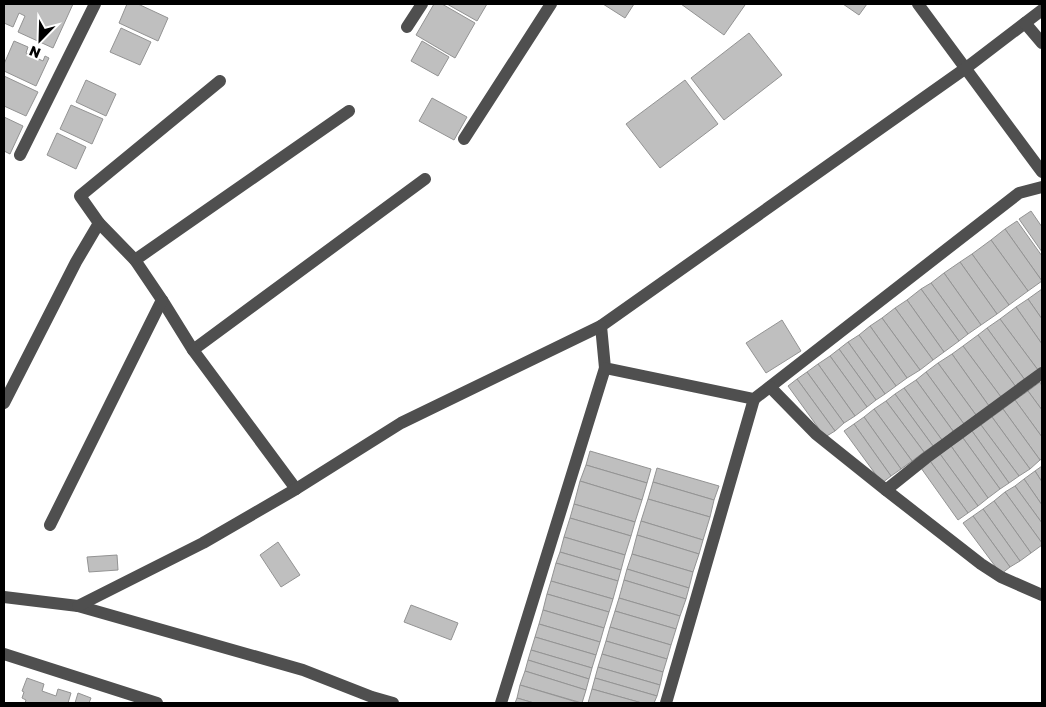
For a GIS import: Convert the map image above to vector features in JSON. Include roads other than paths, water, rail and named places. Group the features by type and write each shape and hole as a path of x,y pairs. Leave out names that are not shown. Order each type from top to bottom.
{"street":[{"path":"20,155 95,4"},
{"path":"407,27 422,4"},
{"path":"464,139 552,4"},
{"path":"918,4 1042,172"},
{"path":"78,606 203,543 296,489 401,423 601,326 966,68 1042,10"},
{"path":"1025,23 1042,43"},
{"path":"220,81 80,196 99,223 135,260 193,350 296,489"},
{"path":"135,260 349,111"},
{"path":"193,350 425,179"},
{"path":"666,703 754,399 1019,193 1042,187"},
{"path":"4,403 76,262 99,223"},
{"path":"50,525 162,300"},
{"path":"501,703 605,368 601,326"},
{"path":"605,368 754,399"},
{"path":"886,490 926,458 1042,373"},
{"path":"770,387 816,434 886,490 1001,577 1042,595"},
{"path":"4,597 78,606 303,670 392,703"},
{"path":"4,654 157,703"}]}
